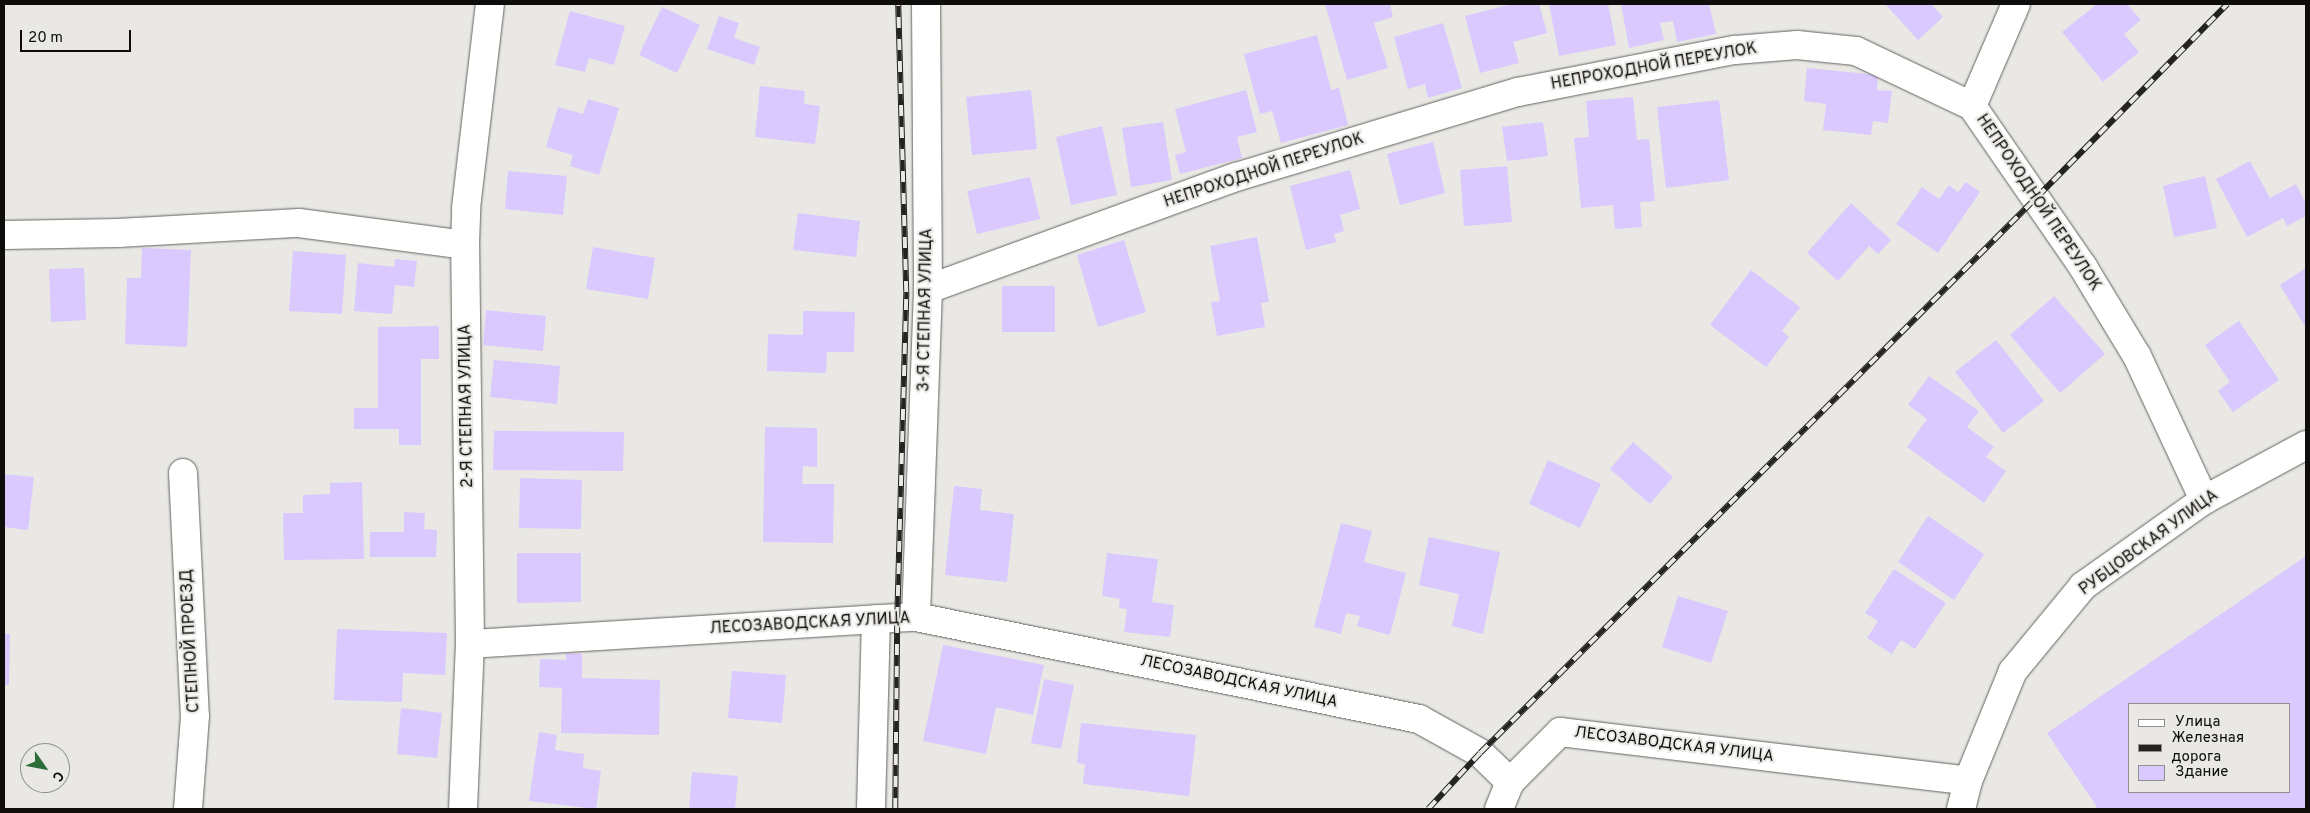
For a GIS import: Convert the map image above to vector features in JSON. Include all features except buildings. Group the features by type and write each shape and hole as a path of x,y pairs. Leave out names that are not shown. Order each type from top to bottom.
{"street":[{"name":"2-Я СТЕПНАЯ УЛИЦА","path":"463,809 470,644 465,245 467,198 490,4"},
{"name":"3-Я СТЕПНАЯ УЛИЦА","path":"916,617 928,288 926,4"},
{"path":"1972,106 2016,4"},
{"name":"НЕПРОХОДНОЙ ПЕРЕУЛОК","path":"928,288 1236,177 1518,92 1735,50 1797,45 1856,51 1972,106 2083,267 2137,356 2204,500"},
{"path":"4,235 118,233 299,223 465,245"},
{"name":"РУБЦОВСКАЯ УЛИЦА","path":"1961,809 1968,781 2013,671 2084,586 2204,500 2306,445"},
{"name":"СТЕПНОЙ ПРОЕЗД","path":"183,473 194,716 188,809"},
{"name":"ЛЕСОЗАВОДСКАЯ УЛИЦА","path":"470,644 916,617 1419,719 1480,753 1510,782 1560,732 1968,781"},
{"path":"872,809 876,619"},
{"path":"1499,809 1510,782"}],"railway":[{"path":"895,809 897,618 906,292 898,4"},
{"path":"1428,809 1480,753 2037,197 2227,4"}]}
